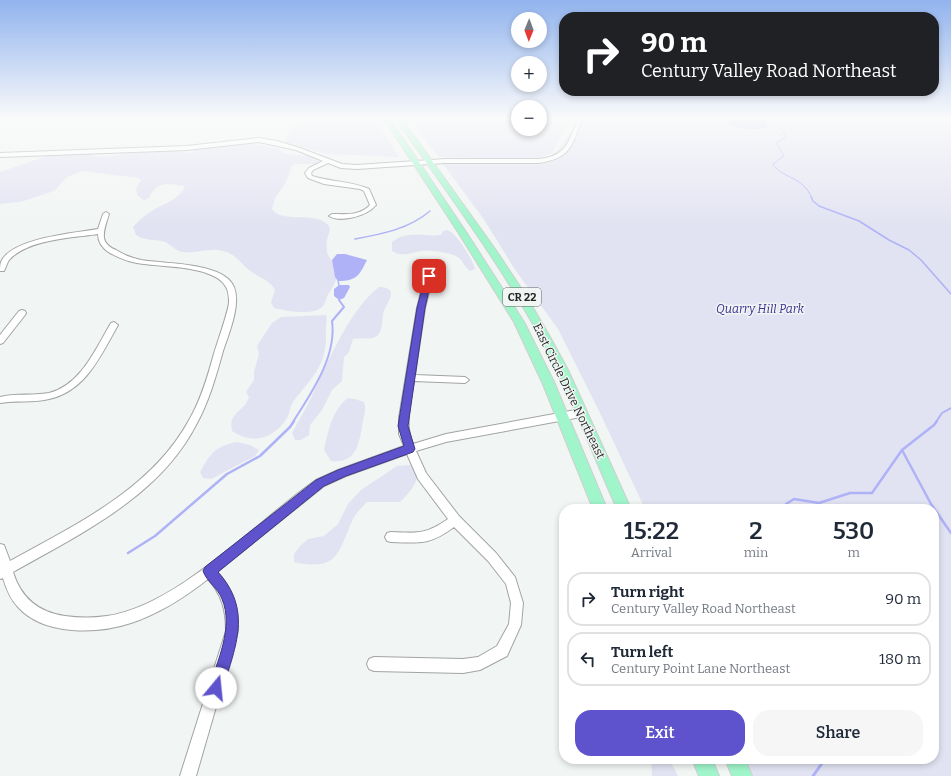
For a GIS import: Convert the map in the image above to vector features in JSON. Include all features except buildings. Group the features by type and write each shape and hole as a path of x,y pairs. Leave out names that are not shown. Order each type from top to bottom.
{"main road":[{"name":"East Circle Drive Northeast","path":"411,155 467,238 519,322 562,416 598,504"},
{"name":"East Circle Drive Northeast","path":"423,155 520,294 545,337 622,504"},
{"path":"704,764 709,776"},
{"path":"737,764 742,776"}],"street":[{"path":"313,155 341,166 357,167 416,162 539,161 553,160 562,155"},
{"path":"327,161 311,169 308,173 310,177 324,182 361,187 367,190 373,205 369,211 361,214 332,216"},
{"path":"4,571 120,501 150,476 168,457 192,424 203,400 233,303 230,285 220,276 198,268 141,263 126,260 112,252 101,239 101,232 106,214"},
{"path":"1,269 7,257 20,248 38,243 101,232"},
{"path":"374,664 464,666 480,663 502,651 515,625 517,603 511,581 492,557 455,520 422,476 410,449 403,426 421,308 429,276"},
{"path":"0,340 22,313"},
{"path":"0,400 12,397 51,395 70,387 84,373 114,325"},
{"path":"410,378 465,380"},
{"path":"0,549 4,571 15,592 27,608 44,617 64,623 78,624 111,622 129,618 175,596 320,483 342,473 410,449 459,435 581,413"},
{"path":"391,537 422,538 437,533 455,520"},
{"path":"188,776 232,632 232,607 228,596 223,586 209,571"}],"green space":[{"path":"93,155 97,157 114,155 300,155 308,156 319,161 317,164 292,165 286,182 275,198 272,209 282,216 313,218 328,225 330,231 327,243 327,252 335,267 337,276 324,304 318,310 306,312 274,308 271,302 275,290 273,287 228,252 213,250 183,252 165,242 143,238 136,235 133,227 143,217 176,198 185,187 183,186 163,184 152,192 149,198 144,200 136,192 137,186 141,181 139,178 82,171 67,177 55,190 48,193 20,202 0,204 0,172 47,156"},
{"path":"356,155 398,155 399,157"},
{"path":"438,155 547,155 531,159 439,157"},
{"name":"Quarry Hill Park","path":"951,155 951,776 751,776 746,764 939,764 939,504 643,504 600,413 558,329 516,271 483,218 443,164 549,163 553,159 551,156"},
{"path":"447,230 455,236 464,247 475,269 470,271 458,257 444,252 426,251 400,254 392,251 392,242 403,236 441,235 443,231"},
{"path":"379,287 385,288 391,292 390,299 383,314 380,332 373,338 353,339 349,352 344,357 342,381 332,390 322,410 310,425 309,435 301,440 295,440 292,433 308,404 338,341 357,311"},
{"path":"326,315 326,344 321,363 312,378 291,405 288,416 282,425 269,435 255,439 247,438 232,431 232,420 247,402 249,397 246,392 254,380 254,372 259,354 257,346 272,323 281,317"},
{"path":"348,398 364,402 365,405 359,441 351,456 339,461 331,461 324,450 327,436 334,415"},
{"path":"237,442 250,445 259,450 255,456 211,479 203,478 200,472 210,456 223,446"},
{"path":"411,465 418,473 414,486 400,502 367,502 354,517 340,550 335,557 320,564 294,562 294,554 300,546 308,539 324,536 338,524 348,504 361,490 397,466"},
{"path":"651,764 672,764 678,776 652,776"}],"water":[{"path":"337,254 345,254 367,260 362,270 353,279 338,281 335,277 332,260"},
{"path":"339,285 349,285 350,287 344,298 339,300 334,296 334,289"}],"waterway":[{"path":"784,155 773,164 781,172 803,185 812,198"},
{"path":"811,197 819,206 859,221 889,240 909,250 921,260 951,294"},
{"path":"355,239 395,230 413,222 430,211"},
{"path":"338,281 339,285"},
{"path":"293,422 315,387 327,361 331,348 332,321 344,307 339,300"},
{"path":"936,422 942,413 951,408"},
{"path":"128,553 155,536 227,474 260,456 290,427 294,421"},
{"path":"902,450 937,421"},
{"path":"786,504 794,499 819,503 850,493 872,493 902,450"},
{"path":"902,450 931,504"},
{"path":"939,516 951,533"},
{"path":"813,776 821,764"}],"route":[{"path":"216,688 229,645 233,619 232,607 228,596 223,586 209,571 320,483 342,473 410,449 404,434 403,426 421,308 429,276"}]}
